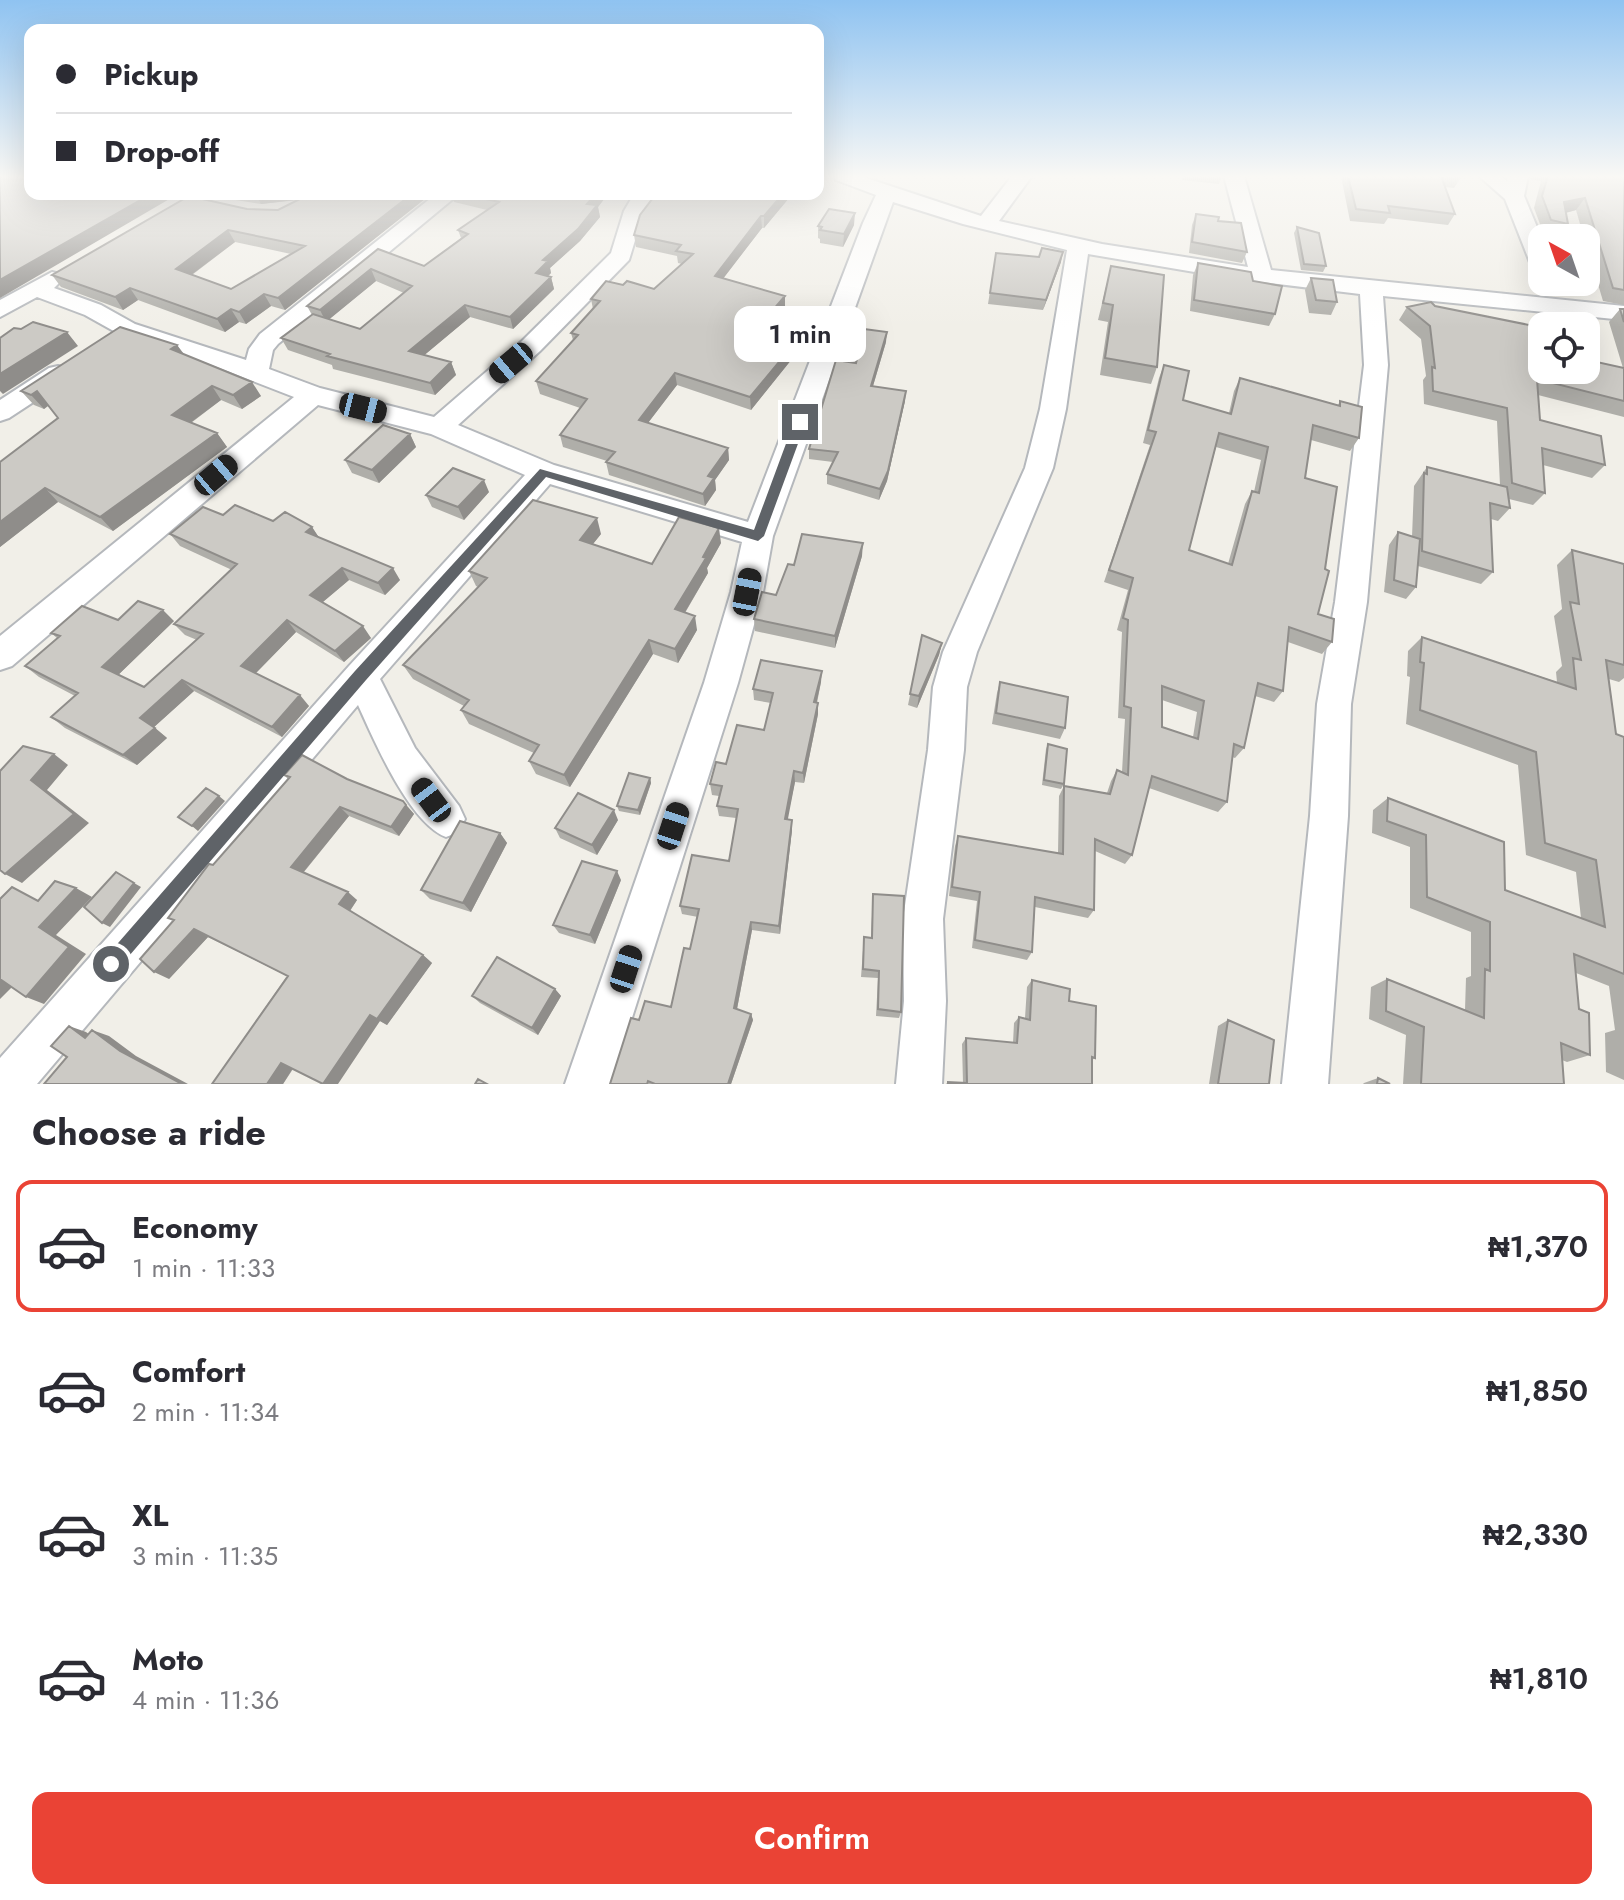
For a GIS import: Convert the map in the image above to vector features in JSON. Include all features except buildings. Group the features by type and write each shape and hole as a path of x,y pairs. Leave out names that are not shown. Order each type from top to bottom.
{"street":[{"path":"256,373 261,349 269,339 409,227"},
{"path":"439,427 531,346 621,255 629,227"},
{"path":"588,1084 721,683 747,592 758,536 872,227"},
{"path":"1004,227 1078,247 1261,275 1624,313"},
{"path":"1248,227 1261,275"},
{"path":"919,1084 925,1001 923,919 931,841 946,750 950,687 960,652 1039,468 1053,409 1078,247"},
{"path":"0,310 75,266"},
{"path":"1305,1084 1329,816 1334,704 1351,602 1376,365 1371,288"},
{"path":"36,289 93,310 127,329 203,353 313,395 439,427 544,472 758,536"},
{"path":"1555,296 1559,304"},
{"path":"102,346 127,329"},
{"path":"203,353 269,339"},
{"path":"0,412 76,363"},
{"path":"0,656 313,395"},
{"path":"7,1084 361,676 544,472"},
{"path":"361,676 402,760 446,819"}],"route":[{"path":"111,964 361,676 544,472 758,536 800,422"}]}
